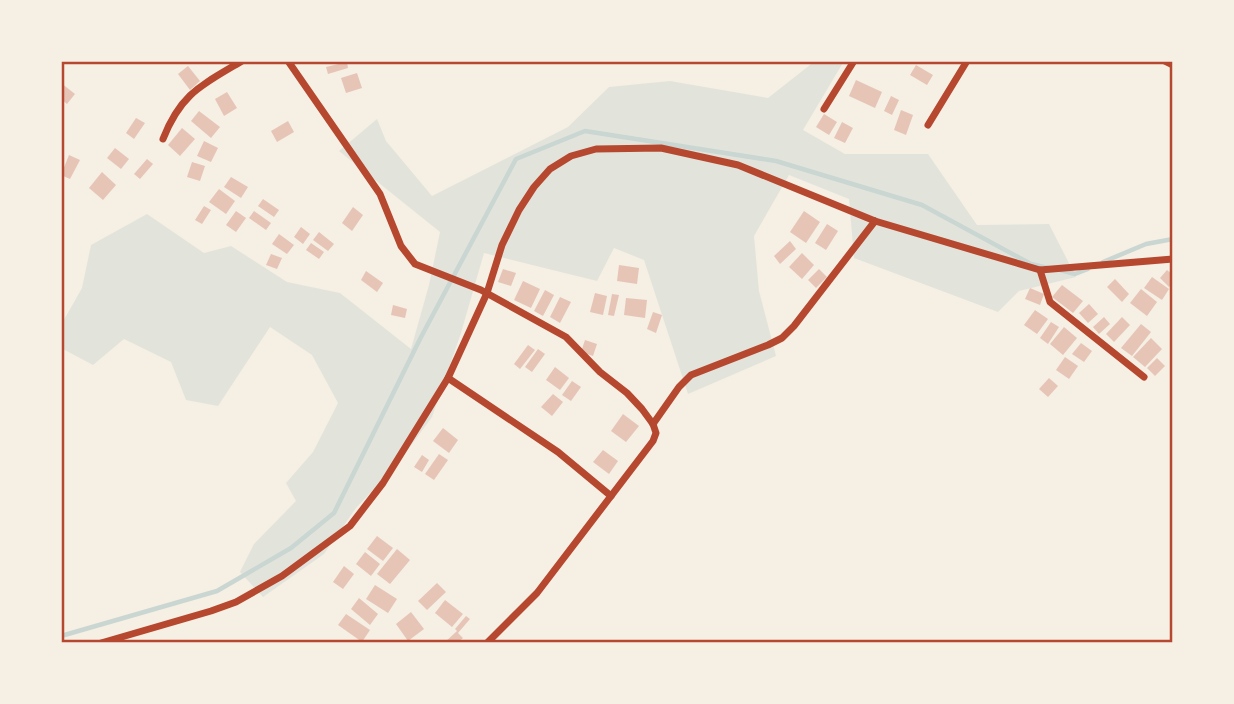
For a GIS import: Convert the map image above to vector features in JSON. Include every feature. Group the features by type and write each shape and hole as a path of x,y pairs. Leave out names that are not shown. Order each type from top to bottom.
{"street":[{"path":"163,139 172,116 197,88 242,61"},
{"path":"288,61 380,194 401,246 415,264 484,291 566,337 600,372 627,393 653,424 656,433 653,441 537,593 487,643"},
{"path":"824,109 854,61"},
{"path":"928,125 967,61"},
{"path":"1165,61 1173,65"},
{"path":"101,643 236,602 282,576 350,526 383,482 448,378 502,244 519,209 550,169 571,156 596,149 661,148 738,165 875,221 1041,270 1173,259"},
{"path":"653,424 679,387 691,375 782,338 875,221"},
{"path":"1041,270 1050,302 1144,377"},
{"path":"448,378 558,452 611,496"}],"shaded area":[{"path":"815,61 844,61 803,130 845,154 928,154 977,225 1049,224 1076,277 1019,291 998,312 854,258 849,199 789,175 754,236 759,291 776,356 688,394 644,260 614,248 597,281 484,253 461,333 432,417 396,466 356,508 324,554 263,597 240,572 254,544 296,501 286,483 313,452 338,403 312,355 270,327 218,406 186,400 171,362 124,339 93,365 61,348 61,325 82,288 91,245 147,214 204,253 231,246 287,282 340,293 411,349 440,232 339,151 377,119 386,141 432,196 568,127 609,87 670,81 768,98"}],"building":[{"path":"347,62 348,68 328,74 326,67"},
{"path":"916,65 933,75 927,85 910,75"},
{"path":"188,66 200,81 190,90 178,74"},
{"path":"357,73 362,88 346,93 341,78"},
{"path":"856,80 882,92 875,108 849,96"},
{"path":"61,83 75,94 67,104 61,99"},
{"path":"227,92 237,108 224,116 215,99"},
{"path":"891,96 899,100 892,115 884,111"},
{"path":"901,110 913,115 906,135 894,130"},
{"path":"199,111 220,127 211,138 191,121"},
{"path":"824,114 837,122 829,135 816,127"},
{"path":"136,118 145,123 134,139 126,133"},
{"path":"288,121 294,132 277,142 271,131"},
{"path":"842,122 853,128 845,143 834,138"},
{"path":"182,128 195,139 180,156 168,145"},
{"path":"204,141 218,148 211,162 197,156"},
{"path":"115,148 129,159 121,169 107,158"},
{"path":"69,155 80,160 70,179 61,175"},
{"path":"147,159 153,164 140,179 134,174"},
{"path":"192,162 205,166 200,181 187,177"},
{"path":"102,172 116,185 103,200 89,188"},
{"path":"231,177 248,187 241,198 224,187"},
{"path":"219,189 235,201 226,214 209,202"},
{"path":"263,199 279,210 274,217 258,206"},
{"path":"204,206 211,210 202,224 195,220"},
{"path":"353,207 363,215 352,231 342,223"},
{"path":"236,211 246,218 236,232 226,225"},
{"path":"254,211 271,223 266,230 249,218"},
{"path":"804,211 820,222 806,243 790,232"},
{"path":"827,224 838,231 826,250 815,243"},
{"path":"301,227 310,234 303,244 294,237"},
{"path":"319,232 334,244 328,251 313,240"},
{"path":"279,234 294,245 287,254 272,244"},
{"path":"790,241 796,249 780,264 774,256"},
{"path":"311,243 324,252 319,259 306,250"},
{"path":"802,253 814,265 802,279 789,267"},
{"path":"271,254 282,258 277,269 266,265"},
{"path":"619,265 639,268 637,284 617,281"},
{"path":"503,269 516,273 511,286 498,282"},
{"path":"819,269 827,277 816,288 808,280"},
{"path":"1167,270 1173,275 1173,283 1169,287 1160,278"},
{"path":"366,271 383,283 377,292 361,280"},
{"path":"1152,277 1169,289 1162,300 1144,288"},
{"path":"1115,279 1129,294 1122,302 1107,287"},
{"path":"523,281 540,289 531,308 514,300"},
{"path":"1062,285 1083,301 1073,313 1052,297"},
{"path":"1030,288 1044,294 1040,305 1025,299"},
{"path":"1141,289 1157,302 1147,316 1130,303"},
{"path":"545,290 554,295 543,316 534,311"},
{"path":"595,293 607,296 603,315 590,312"},
{"path":"612,294 619,295 614,316 608,315"},
{"path":"560,297 571,302 560,323 550,317"},
{"path":"626,298 647,300 645,318 624,315"},
{"path":"1089,304 1098,314 1088,323 1079,313"},
{"path":"393,305 407,309 405,318 391,315"},
{"path":"1035,310 1048,319 1037,334 1024,325"},
{"path":"653,312 662,315 656,333 647,329"},
{"path":"1104,317 1110,324 1099,334 1093,327"},
{"path":"1122,317 1130,325 1114,342 1106,334"},
{"path":"1051,322 1059,327 1048,344 1040,338"},
{"path":"1141,324 1151,332 1132,356 1121,348"},
{"path":"1064,327 1077,338 1063,355 1050,344"},
{"path":"1151,338 1162,349 1145,367 1133,357"},
{"path":"585,340 597,344 593,356 581,352"},
{"path":"1081,343 1092,351 1084,362 1072,354"},
{"path":"528,345 535,350 520,369 514,364"},
{"path":"538,349 545,354 532,372 525,367"},
{"path":"1065,357 1078,366 1069,379 1056,370"},
{"path":"1157,358 1165,366 1155,376 1147,368"},
{"path":"555,367 569,378 560,390 546,380"},
{"path":"1049,378 1058,386 1048,397 1039,389"},
{"path":"572,381 581,387 571,401 562,395"},
{"path":"553,394 563,402 552,416 541,407"},
{"path":"623,414 639,426 626,442 611,431"},
{"path":"443,428 458,440 449,453 433,441"},
{"path":"603,450 618,461 609,474 593,462"},
{"path":"439,454 448,460 434,480 425,474"},
{"path":"422,455 429,460 422,472 414,467"},
{"path":"377,536 393,548 383,561 367,549"},
{"path":"397,549 410,560 390,584 377,574"},
{"path":"365,552 380,564 371,576 356,564"},
{"path":"344,566 354,574 343,589 333,582"},
{"path":"437,583 446,592 427,610 418,601"},
{"path":"375,585 397,599 388,613 366,599"},
{"path":"359,598 378,614 370,625 351,609"},
{"path":"445,600 463,614 452,627 435,613"},
{"path":"411,612 424,629 408,641 396,624"},
{"path":"346,614 370,630 362,642 338,625"},
{"path":"466,616 470,619 458,633 463,638 457,643 444,643 457,631 455,629"}],"waterway":[{"path":"61,636 217,591 291,548 334,513 420,339 516,159 585,131 776,161 922,205 1031,264 1048,268"},
{"path":"1103,262 1146,244 1173,239"},
{"path":"1060,270 1075,274 1088,269"}]}
